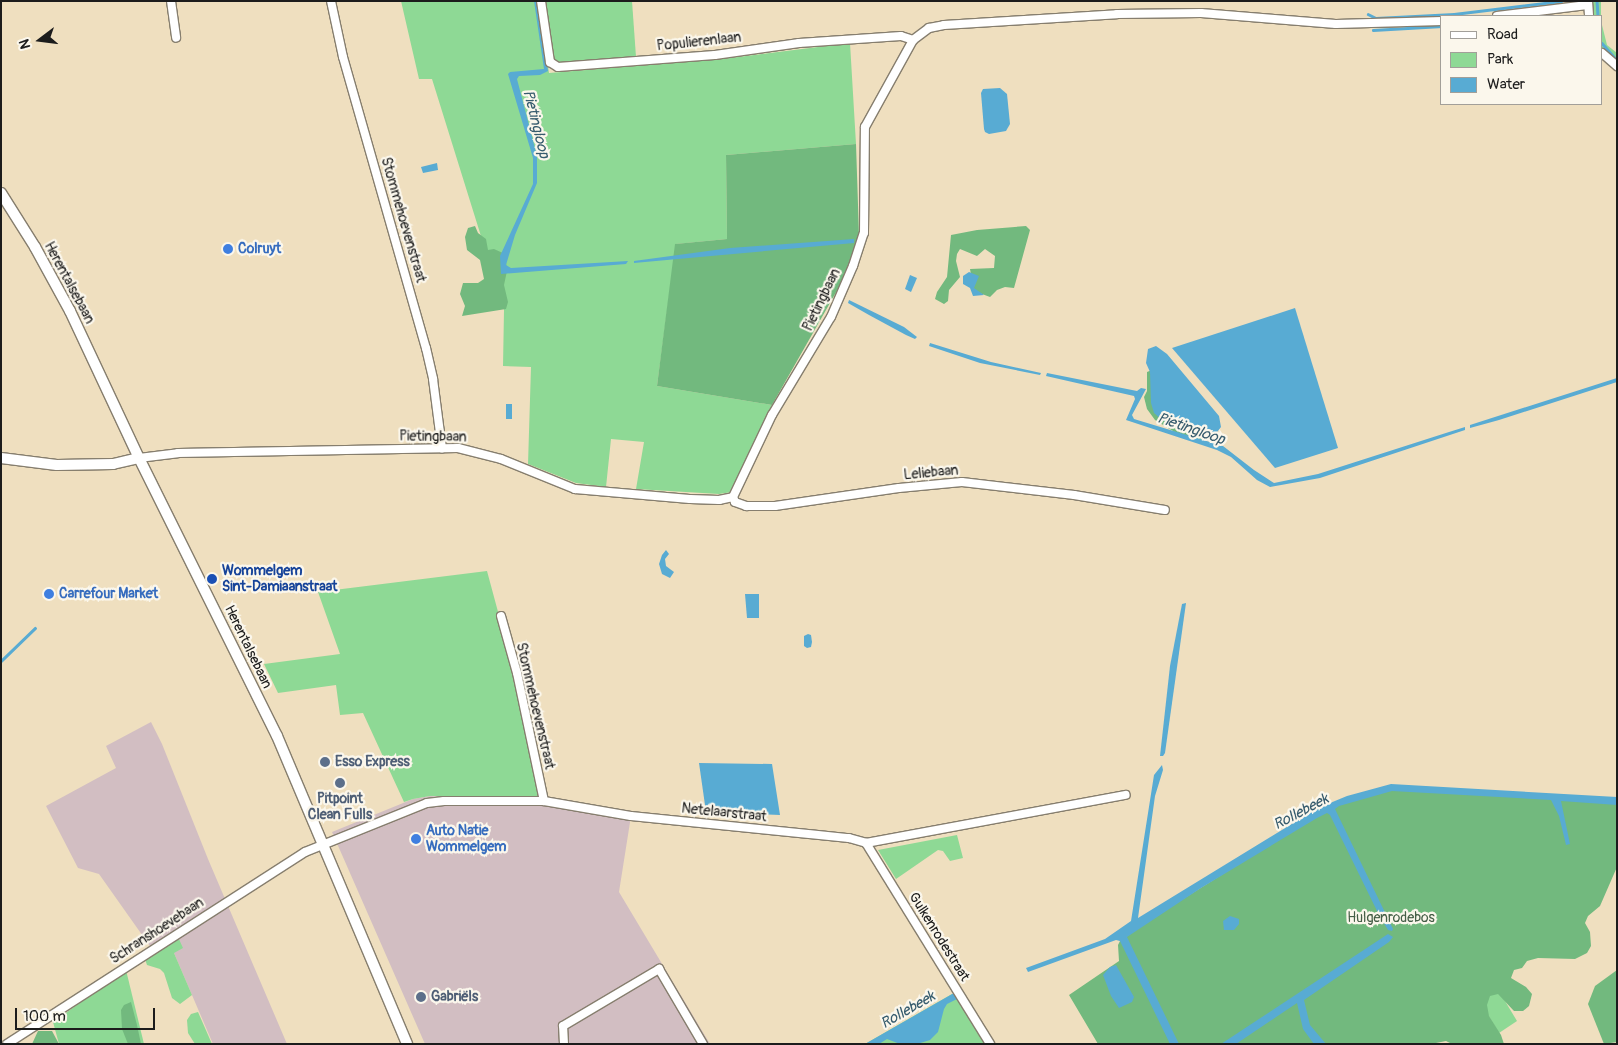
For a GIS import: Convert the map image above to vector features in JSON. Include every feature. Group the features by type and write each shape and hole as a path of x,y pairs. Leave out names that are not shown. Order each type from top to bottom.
{"main road":[{"name":"Herentalsebaan","path":"1,194 52,276 276,736 324,845 407,1044"},
{"path":"1,458 56,466 112,464 139,458"}],"street":[{"path":"171,1 176,38"},
{"name":"Stommehoevenstraat","path":"331,1 343,57 426,348 433,379 442,448"},
{"name":"Populierenlaan","path":"541,1 550,62 558,67 715,54 798,43 901,36 913,40"},
{"path":"1504,15 1588,3"},
{"name":"Pietingbaan","path":"139,458 178,453 458,448 490,455 575,489 720,500 733,497 772,415 831,317 858,254 864,227 864,127 913,40 929,28 944,25 1117,14 1201,13 1336,24 1440,21"},
{"path":"1603,54 1617,66"},
{"name":"Leliebaan","path":"733,497 735,502 746,506 775,506 899,488 962,482 1074,495 1164,510"},
{"name":"Stommehoevenstraat","path":"501,616 517,674 544,801"},
{"name":"Netelaarstraat","path":"324,845 427,803 444,801 544,801 631,816 849,838 866,843 1126,795"},
{"name":"Gulkenrodestraat","path":"866,843 990,1044"},
{"name":"Schranshoevebaan","path":"6,1044 305,852 324,845"},
{"path":"564,1044 563,1026 659,968 703,1044"}],"shaded area":[{"path":"151,722 162,744 208,859 287,1044 213,1044 168,939 152,949 99,874 78,868 46,806 116,768 106,746"},
{"path":"430,796 544,801 631,816 619,892 710,1044 425,1044 332,832 413,799"}],"green space":[{"path":"401,1 538,1 549,73 722,59 850,43 856,144 726,155 727,239 676,244 657,386 772,405 732,492 719,494 636,489 644,442 611,439 606,487 576,483 528,464 531,367 503,366 504,310 432,79 419,79"},
{"path":"545,1 632,1 636,57 562,63 554,59"},
{"path":"1593,1 1601,1 1601,15 1593,15"},
{"path":"1603,29 1607,45 1617,53 1617,62 1603,49"},
{"path":"856,144 859,235 843,280 772,405 657,386 675,244 727,239 726,155"},
{"path":"475,226 478,233 486,239 488,250 494,249 505,254 507,271 504,285 508,302 506,309 462,316 465,306 460,294 463,283 478,283 484,279 480,260 467,250 465,237 468,228"},
{"path":"1026,226 1030,230 1014,288 1005,287 997,290 990,297 974,291 970,269 994,268 995,256 985,249 977,256 960,249 956,261 960,277 949,290 948,301 944,304 935,299 937,292 947,277 951,235 977,230"},
{"path":"1152,370 1213,430 1215,438 1200,441 1178,434 1155,420 1147,409 1144,397 1147,391 1147,372"},
{"path":"487,571 514,671 539,797 430,796 404,802 363,713 340,715 336,685 278,693 264,664 340,654 318,592"},
{"name":"Hulgenrodebos","path":"1404,786 1617,800 1617,867 1600,906 1588,916 1585,923 1590,932 1591,946 1587,953 1575,959 1538,958 1527,961 1522,968 1514,970 1511,978 1526,987 1532,994 1529,1006 1523,1011 1514,1011 1498,994 1490,996 1487,1005 1489,1016 1501,1035 1504,1044 1452,1044 1446,1041 1431,1044 1098,1044 1069,995 1119,961 1118,945 1122,937 1329,808"},
{"path":"957,835 963,858 950,861 943,851 938,850 896,879 878,850"},
{"path":"178,937 183,948 174,953 192,995 180,1004 172,998 164,973 160,969 147,965 145,959"},
{"path":"126,970 144,1044 59,1044 53,1022"},
{"path":"1617,970 1617,1042 1604,1044 1588,1004 1595,986"},
{"path":"1496,986 1517,1021 1499,1033 1477,997"},
{"path":"952,994 959,994 990,1044 865,1044"},
{"path":"131,1002 141,1044 128,1044 122,1029 121,1010 124,1005"},
{"path":"198,1012 212,1044 195,1044 188,1033 187,1020 191,1014"},
{"path":"38,1031 52,1031 59,1044 32,1044"}],"water":[{"path":"534,1 538,1 548,71 540,75 519,76 517,79 537,156 537,183 515,235 506,265 511,268 628,261 626,264 501,274 500,256 533,184 533,158 508,74 510,72 544,69"},
{"path":"1000,88 1007,94 1010,124 1006,131 989,134 984,129 981,93 983,89"},
{"path":"437,163 438,170 423,173 421,167"},
{"path":"854,239 854,243 634,263 634,261 730,248"},
{"path":"969,272 979,276 974,288 984,295 973,296 970,288 963,284 963,276"},
{"path":"910,275 917,278 911,292 905,289"},
{"path":"849,300 904,327 917,337 915,339 906,335 869,315 848,303"},
{"path":"1295,308 1338,448 1275,468 1172,348"},
{"path":"930,343 991,362 1041,373 1040,375 980,363 929,346"},
{"name":"Pietingloop","path":"1156,346 1167,354 1219,416 1221,427 1214,436 1191,433 1162,420 1154,413 1151,403 1150,372 1146,363 1148,349"},
{"path":"1047,373 1137,391 1141,388 1146,389 1132,415 1134,419 1223,446 1274,483 1318,474 1465,427 1465,430 1320,478 1270,487 1257,480 1231,457 1217,450 1126,420 1135,399 1134,396 1046,376"},
{"path":"1617,378 1617,382 1470,428 1470,425"},
{"path":"506,404 512,404 512,419 506,419"},
{"path":"666,550 669,554 665,559 666,566 674,572 670,578 662,574 659,564"},
{"path":"745,594 759,594 759,618 747,618"},
{"path":"1186,603 1165,753 1163,756 1160,756 1170,666 1182,604"},
{"path":"811,635 812,642 811,647 807,648 804,646 804,636"},
{"path":"699,763 772,764 780,815 706,812"},
{"path":"1162,765 1163,770 1155,796 1138,918 1318,808 1347,796 1391,784 1617,797 1617,805 1561,801 1570,844 1566,845 1559,816 1551,800 1392,791 1339,806 1335,809 1393,929 1392,931 1388,930 1379,915 1330,815 1327,813 1317,818 1201,888 1127,937 1179,1044 1170,1044 1120,941 1116,940 1028,972 1026,968 1105,939 1131,921 1154,775"},
{"path":"1230,916 1239,919 1239,924 1234,930 1224,930 1223,921"},
{"path":"1388,934 1393,937 1389,942 1304,1000 1310,1025 1326,1044 1314,1044 1303,1029 1297,1003 1236,1044 1221,1044"},
{"path":"1116,965 1134,997 1132,1002 1119,1008 1111,996 1103,975 1110,967"},
{"path":"954,993 957,999 947,1004 938,1032 930,1040 917,1044 900,1044 887,1039 879,1044 865,1044"}],"waterway":[{"path":"1368,14 1376,18 1454,14 1561,1"},
{"path":"1597,1 1598,15"},
{"path":"1373,30 1440,26"},
{"path":"1603,44 1617,60"},
{"path":"1,661 35,628"}],"place":[{"name":"Colruyt","path":"228,249"},
{"name":"Wommelgem Sint-Damiaanstraat","path":"212,579"},
{"name":"Carrefour Market","path":"49,594"},
{"name":"Esso Express","path":"325,762"},
{"name":"Pitpoint Clean Fulls","path":"340,783"},
{"name":"Auto Natie Wommelgem","path":"416,839"},
{"name":"Gabriëls","path":"421,997"}],"water label":[{"name":"Rollebeek","path":"1301,812"},
{"name":"Rollebeek","path":"908,1010"}]}
